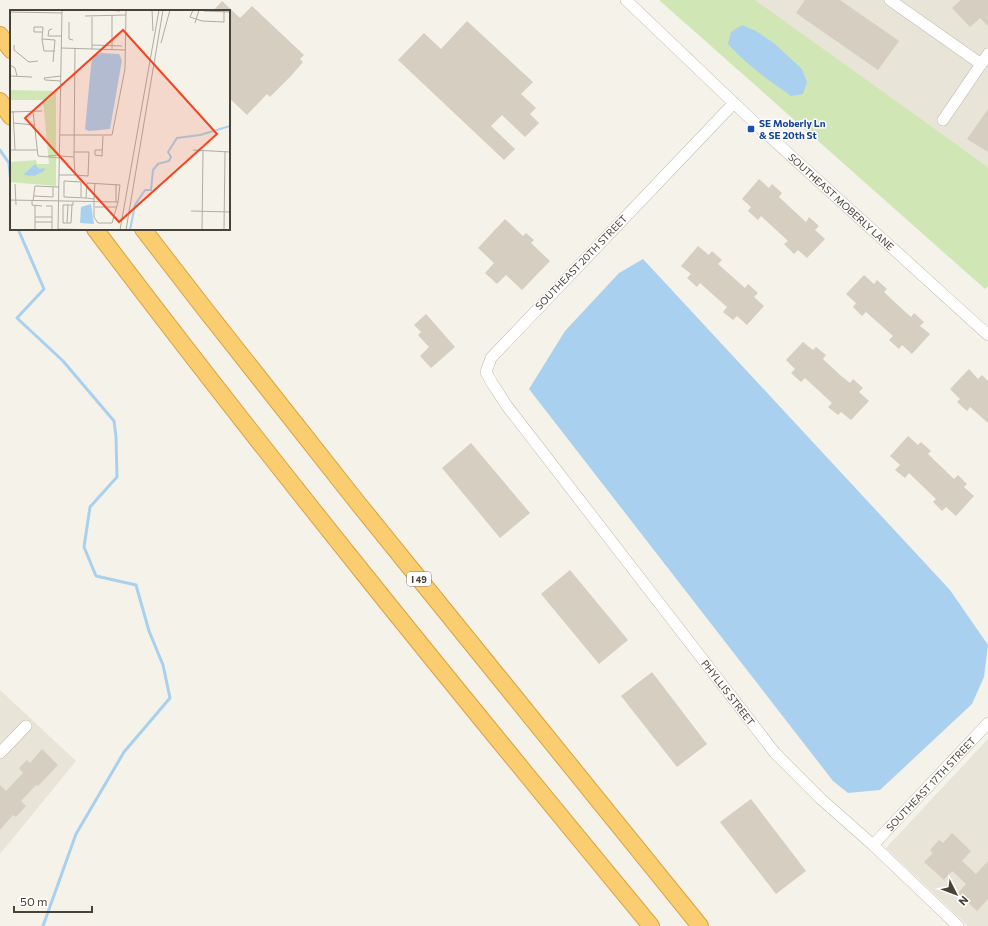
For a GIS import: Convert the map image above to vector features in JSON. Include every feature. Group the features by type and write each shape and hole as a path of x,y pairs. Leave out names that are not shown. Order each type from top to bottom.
{"highway":[{"path":"0,35 10,49"},
{"path":"0,101 10,116"},
{"path":"96,230 168,326 315,512 651,926"},
{"name":"I 49","path":"144,230 357,502 700,926"}],"street":[{"path":"890,0 981,64"},
{"name":"SOUTHEAST MOBERLY LANE","path":"630,1 734,103 988,335"},
{"path":"943,120 988,54"},
{"name":"SOUTHEAST 20TH STREET","path":"528,433 492,383 486,372 491,358 734,103"},
{"name":"PHYLLIS STREET","path":"528,433 775,753 958,926"},
{"name":"SOUTHEAST 17TH STREET","path":"872,845 988,723"},
{"path":"0,753 26,726"}],"shaded area":[{"path":"755,0 988,0 988,167 797,31"},
{"path":"0,690 76,761 0,854"},
{"path":"988,739 988,926 968,926 886,848"}],"green space":[{"path":"659,0 755,0 988,167 988,286 985,289"}],"water":[{"path":"742,25 756,31 775,44 802,69 807,82 803,94 791,96 750,66 735,52 728,44 731,32"},
{"path":"643,259 950,590 988,645 984,677 972,704 880,790 848,793 833,781 529,389 565,331 619,273"}],"building":[{"path":"805,0 840,0 899,41 878,70 796,13"},
{"path":"961,0 988,0 988,26 980,18 970,27 952,8"},
{"path":"222,1 240,18 252,6 304,55 300,59 303,62 291,76 270,97 267,94 247,115 230,99 230,10 214,10"},
{"path":"467,21 533,82 521,94 536,108 530,114 539,123 525,137 502,115 491,126 515,149 504,160 398,60 424,33 441,49"},
{"path":"988,109 988,152 967,139"},
{"path":"759,179 769,188 772,184 782,193 779,197 806,222 809,217 819,226 815,230 825,239 807,258 798,250 794,254 784,244 788,241 761,216 758,220 748,211 751,207 742,199"},
{"path":"505,219 523,236 526,233 534,240 531,243 550,261 522,290 506,275 497,284 485,273 494,263 478,248"},
{"path":"698,246 709,255 712,251 722,260 718,264 745,288 748,284 758,293 754,297 764,306 747,325 737,316 733,320 723,312 727,307 700,283 697,287 687,278 691,274 681,266"},
{"path":"864,275 874,284 877,280 887,289 884,292 911,317 914,313 924,322 920,326 930,334 912,354 902,345 899,349 889,340 893,336 866,312 862,316 853,307 856,303 846,294"},
{"path":"426,314 455,347 431,368 420,356 429,347 418,335 421,332 414,325"},
{"path":"803,342 813,350 816,347 826,355 823,359 850,383 853,379 863,388 859,392 869,401 851,420 841,412 838,415 828,407 832,403 805,378 801,382 791,373 795,369 786,360"},
{"path":"969,369 978,379 982,375 988,381 988,423 970,407 967,411 957,402 960,399 950,389"},
{"path":"908,436 918,445 921,442 931,451 928,454 954,479 958,475 967,484 964,487 974,496 956,516 946,507 942,511 933,502 936,499 909,473 905,478 895,470 900,465 890,456"},
{"path":"471,443 530,513 500,538 442,468"},
{"path":"570,570 628,640 599,664 541,594"},
{"path":"652,672 707,744 677,767 621,696"},
{"path":"42,749 58,765 21,801 26,806 16,817 13,815 0,830 0,785 6,791 23,773 19,768 27,760 30,763"},
{"path":"751,799 806,871 776,894 720,822"},
{"path":"952,833 971,851 962,861 976,874 988,861 988,899 977,911 958,893 966,884 952,871 944,880 924,862 933,853 930,850 939,840 943,843"}],"waterway":[{"path":"0,150 9,163 10,173"},
{"path":"18,230 44,289 17,318 63,361 114,421 117,477 90,507 84,547 96,576 136,585 149,631 163,665 170,698 124,752 76,834 43,926"}],"place":[{"name":"SE Moberly Ln & SE 20th St","path":"751,129"}]}
